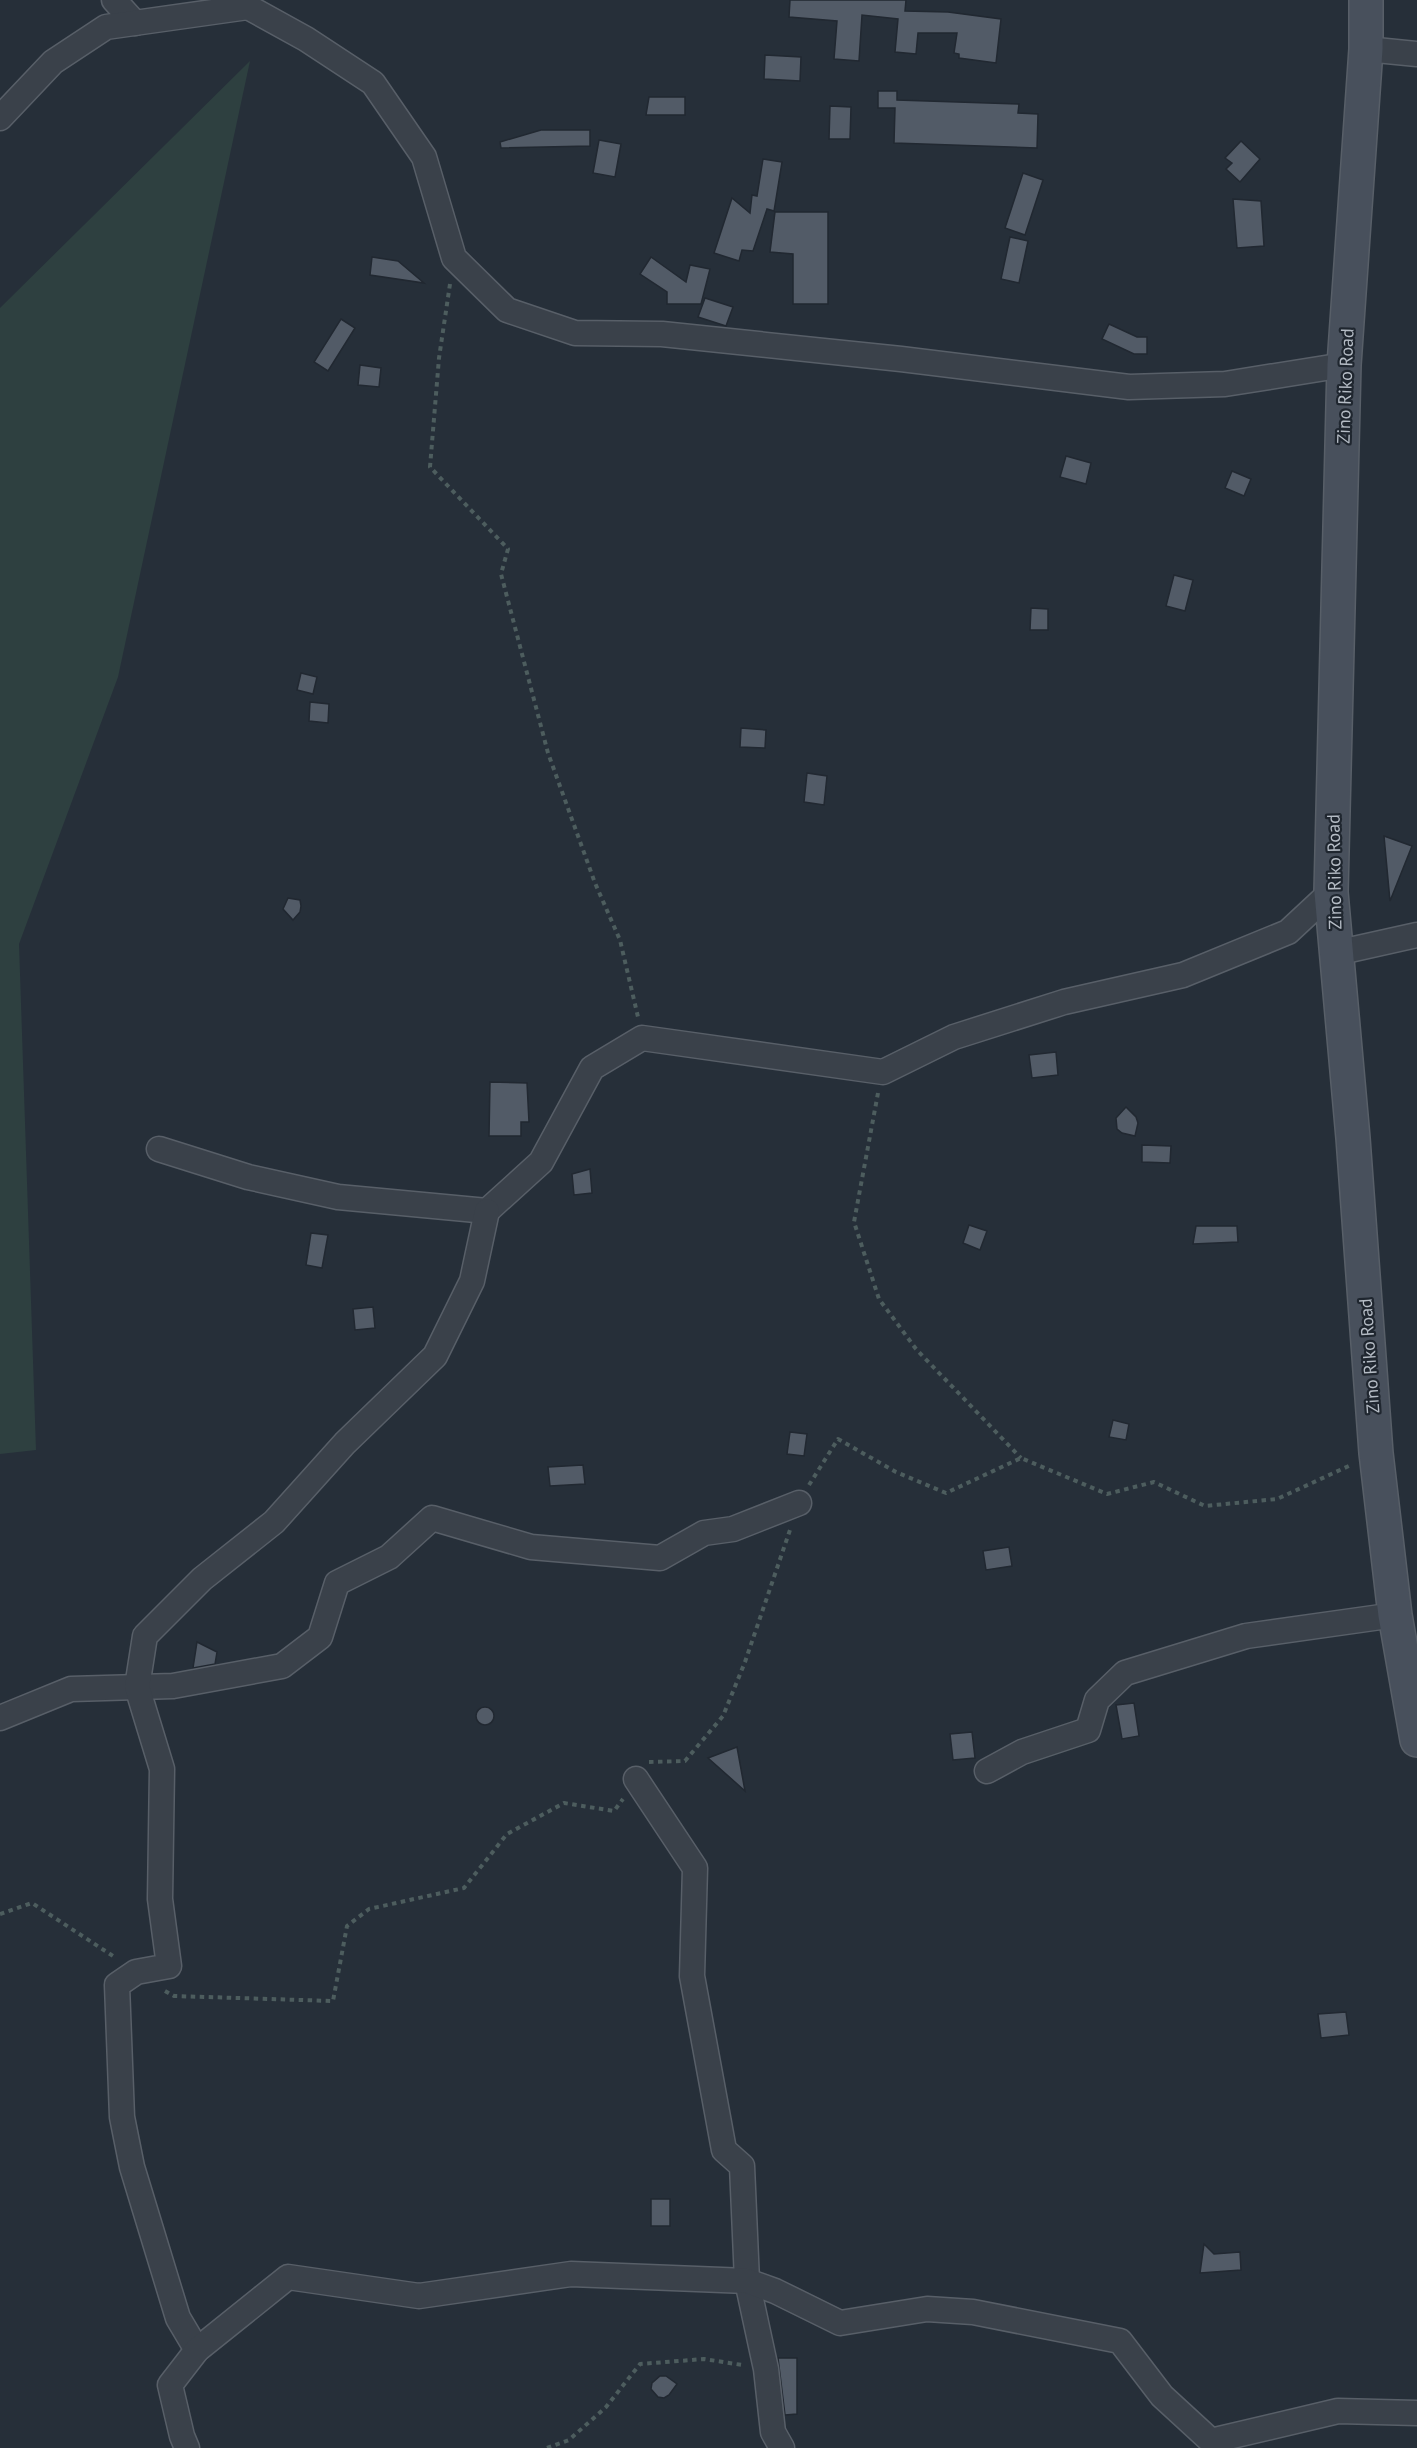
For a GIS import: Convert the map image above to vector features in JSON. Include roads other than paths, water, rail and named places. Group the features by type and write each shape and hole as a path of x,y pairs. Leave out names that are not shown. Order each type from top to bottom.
{"street":[{"path":"114,0 135,22"},
{"name":"Zino Riko Road","path":"1366,0 1366,49 1344,365 1331,892 1376,1453 1395,1615 1417,1740"},
{"path":"0,118 53,62 106,27 255,5 373,83 424,157 454,258 507,310 575,333 662,334 901,359 1130,387 1225,384 1344,365"},
{"path":"1366,49 1417,54"},
{"path":"197,2350 178,2318 132,2167 122,2117 117,1985 136,1972 168,1966 160,1899 162,1769 136,1687 145,1636 202,1579 274,1522 345,1443 435,1356 472,1281 487,1211 541,1161 592,1068 642,1038 883,1072 954,1037 1064,1002 1183,975 1288,932 1331,892"},
{"path":"1336,953 1417,934"},
{"path":"159,1149 248,1177 338,1197 487,1211"},
{"path":"0,1718 70,1689 173,1686 282,1666 320,1637 337,1582 389,1557 432,1518 531,1547 660,1558 704,1533 733,1529 799,1503"},
{"path":"987,1771 1023,1752 1088,1730 1097,1700 1125,1674 1246,1636 1395,1615"},
{"path":"636,1779 695,1868 692,1976 724,2150 742,2166 747,2281 766,2369 773,2432 782,2448"},
{"path":"188,2448 182,2436 170,2385 197,2350 288,2277 419,2296 571,2274 747,2281 783,2294 840,2323 927,2309 973,2312 1120,2341 1162,2396 1211,2441 1338,2411 1417,2413"}]}
